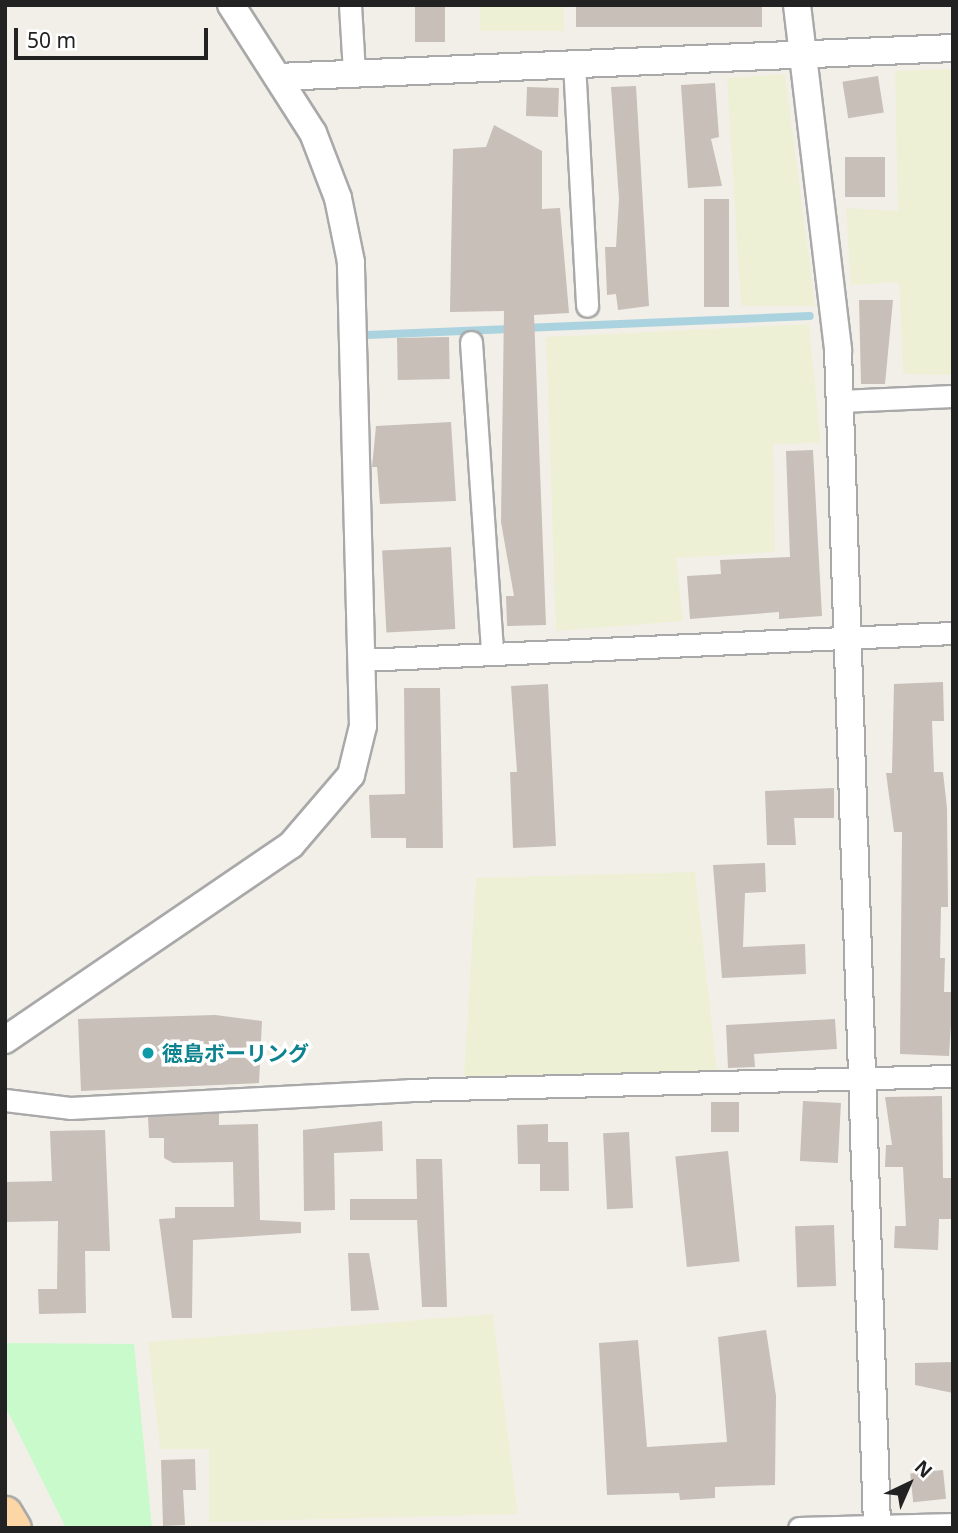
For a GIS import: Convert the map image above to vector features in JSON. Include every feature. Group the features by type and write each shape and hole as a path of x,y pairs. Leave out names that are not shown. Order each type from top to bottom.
{"main road":[{"path":"5,1513 14,1528"}],"street":[{"path":"5,1040 291,845 330,808 351,775 363,726 351,262 333,185 313,133 231,5"},
{"path":"350,5 354,72"},
{"path":"797,5 798,52 840,401 877,1526"},
{"path":"278,77 798,52 953,48"},
{"path":"574,62 587,306"},
{"path":"471,342 492,650"},
{"path":"840,401 953,397"},
{"path":"362,660 492,650 953,634"},
{"path":"5,1100 70,1108 410,1090 863,1081 953,1076"},
{"path":"799,1528 953,1524"}],"green space":[{"path":"480,5 564,5 564,31 480,31"},
{"path":"953,69 953,375 903,374 899,282 851,285 846,208 898,211 895,71"},
{"path":"785,74 815,306 741,306 727,78"},
{"path":"809,324 821,443 773,444 775,552 676,558 683,621 556,631 546,337"},
{"path":"695,872 717,1071 464,1076 476,878"},
{"path":"493,1314 518,1514 209,1522 209,1449 160,1449 148,1342"},
{"path":"5,1343 134,1344 152,1528 66,1528 5,1406"}],"building":[{"path":"415,5 445,5 445,42 415,42"},
{"path":"576,5 762,5 762,27 576,27"},
{"path":"878,76 884,113 848,118 842,82"},
{"path":"715,83 719,137 711,139 722,186 688,188 681,85"},
{"path":"636,86 649,306 618,310 616,294 607,295 605,247 616,247 619,199 611,87"},
{"path":"527,87 559,88 558,117 526,116"},
{"path":"494,125 542,151 542,209 560,208 569,313 534,315 546,625 507,626 506,596 514,596 501,522 504,311 450,312 453,149 486,147"},
{"path":"845,157 885,157 885,197 845,197"},
{"path":"704,199 729,199 729,307 704,307"},
{"path":"859,300 893,300 885,384 861,384"},
{"path":"449,337 450,379 398,380 397,338"},
{"path":"451,422 456,501 380,504 377,467 372,467 376,426"},
{"path":"813,450 822,616 779,619 779,612 690,619 687,576 721,574 720,560 790,557 786,451"},
{"path":"451,547 455,629 386,632 382,551"},
{"path":"943,682 944,721 932,721 934,772 943,772 947,808 948,907 941,907 940,958 945,958 944,992 953,992 949,1056 900,1054 902,832 894,832 886,773 892,773 894,684"},
{"path":"548,684 556,846 513,848 510,772 517,772 511,686"},
{"path":"404,688 440,688 443,848 406,848 406,838 371,838 369,795 405,794"},
{"path":"834,788 834,818 794,818 796,845 767,845 765,791"},
{"path":"765,863 766,892 745,893 743,947 805,944 806,974 722,978 713,865"},
{"name":"徳島ボーリング","path":"215,1015 262,1021 259,1083 81,1091 78,1019"},
{"path":"835,1019 837,1049 754,1054 755,1067 728,1068 726,1025"},
{"path":"942,1096 943,1178 953,1178 953,1219 939,1219 938,1250 894,1248 895,1226 906,1226 903,1167 885,1167 886,1145 892,1145 885,1097"},
{"path":"803,1101 841,1103 838,1163 800,1161"},
{"path":"711,1102 739,1102 739,1132 711,1132"},
{"path":"219,1113 219,1125 258,1124 260,1220 301,1222 301,1233 193,1240 192,1318 172,1318 159,1219 175,1218 175,1207 234,1207 233,1162 173,1163 164,1158 164,1138 149,1138 148,1117"},
{"path":"382,1121 383,1151 334,1153 335,1210 304,1211 303,1130"},
{"path":"548,1124 548,1142 568,1142 569,1191 540,1191 540,1164 518,1164 517,1125"},
{"path":"105,1130 110,1251 85,1251 86,1313 39,1314 38,1289 57,1289 58,1221 5,1222 5,1182 52,1181 50,1131"},
{"path":"629,1132 633,1208 607,1209 603,1133"},
{"path":"728,1151 740,1261 687,1267 675,1157"},
{"path":"416,1159 442,1159 447,1307 422,1307 417,1220 350,1220 350,1199 417,1199"},
{"path":"834,1225 836,1286 797,1287 795,1226"},
{"path":"348,1253 369,1253 379,1310 351,1311"},
{"path":"766,1330 776,1396 775,1485 715,1487 715,1498 680,1500 679,1493 607,1495 599,1343 638,1340 647,1447 727,1442 718,1337"},
{"path":"953,1362 953,1393 915,1385 915,1363"},
{"path":"195,1459 196,1490 183,1490 185,1525 163,1526 161,1460"},
{"path":"943,1470 946,1499 913,1502 910,1473"}],"waterway":[{"path":"524,328 810,316"},
{"path":"367,335 511,329"}],"place":[{"name":"徳島ボーリング","path":"148,1053"}]}
